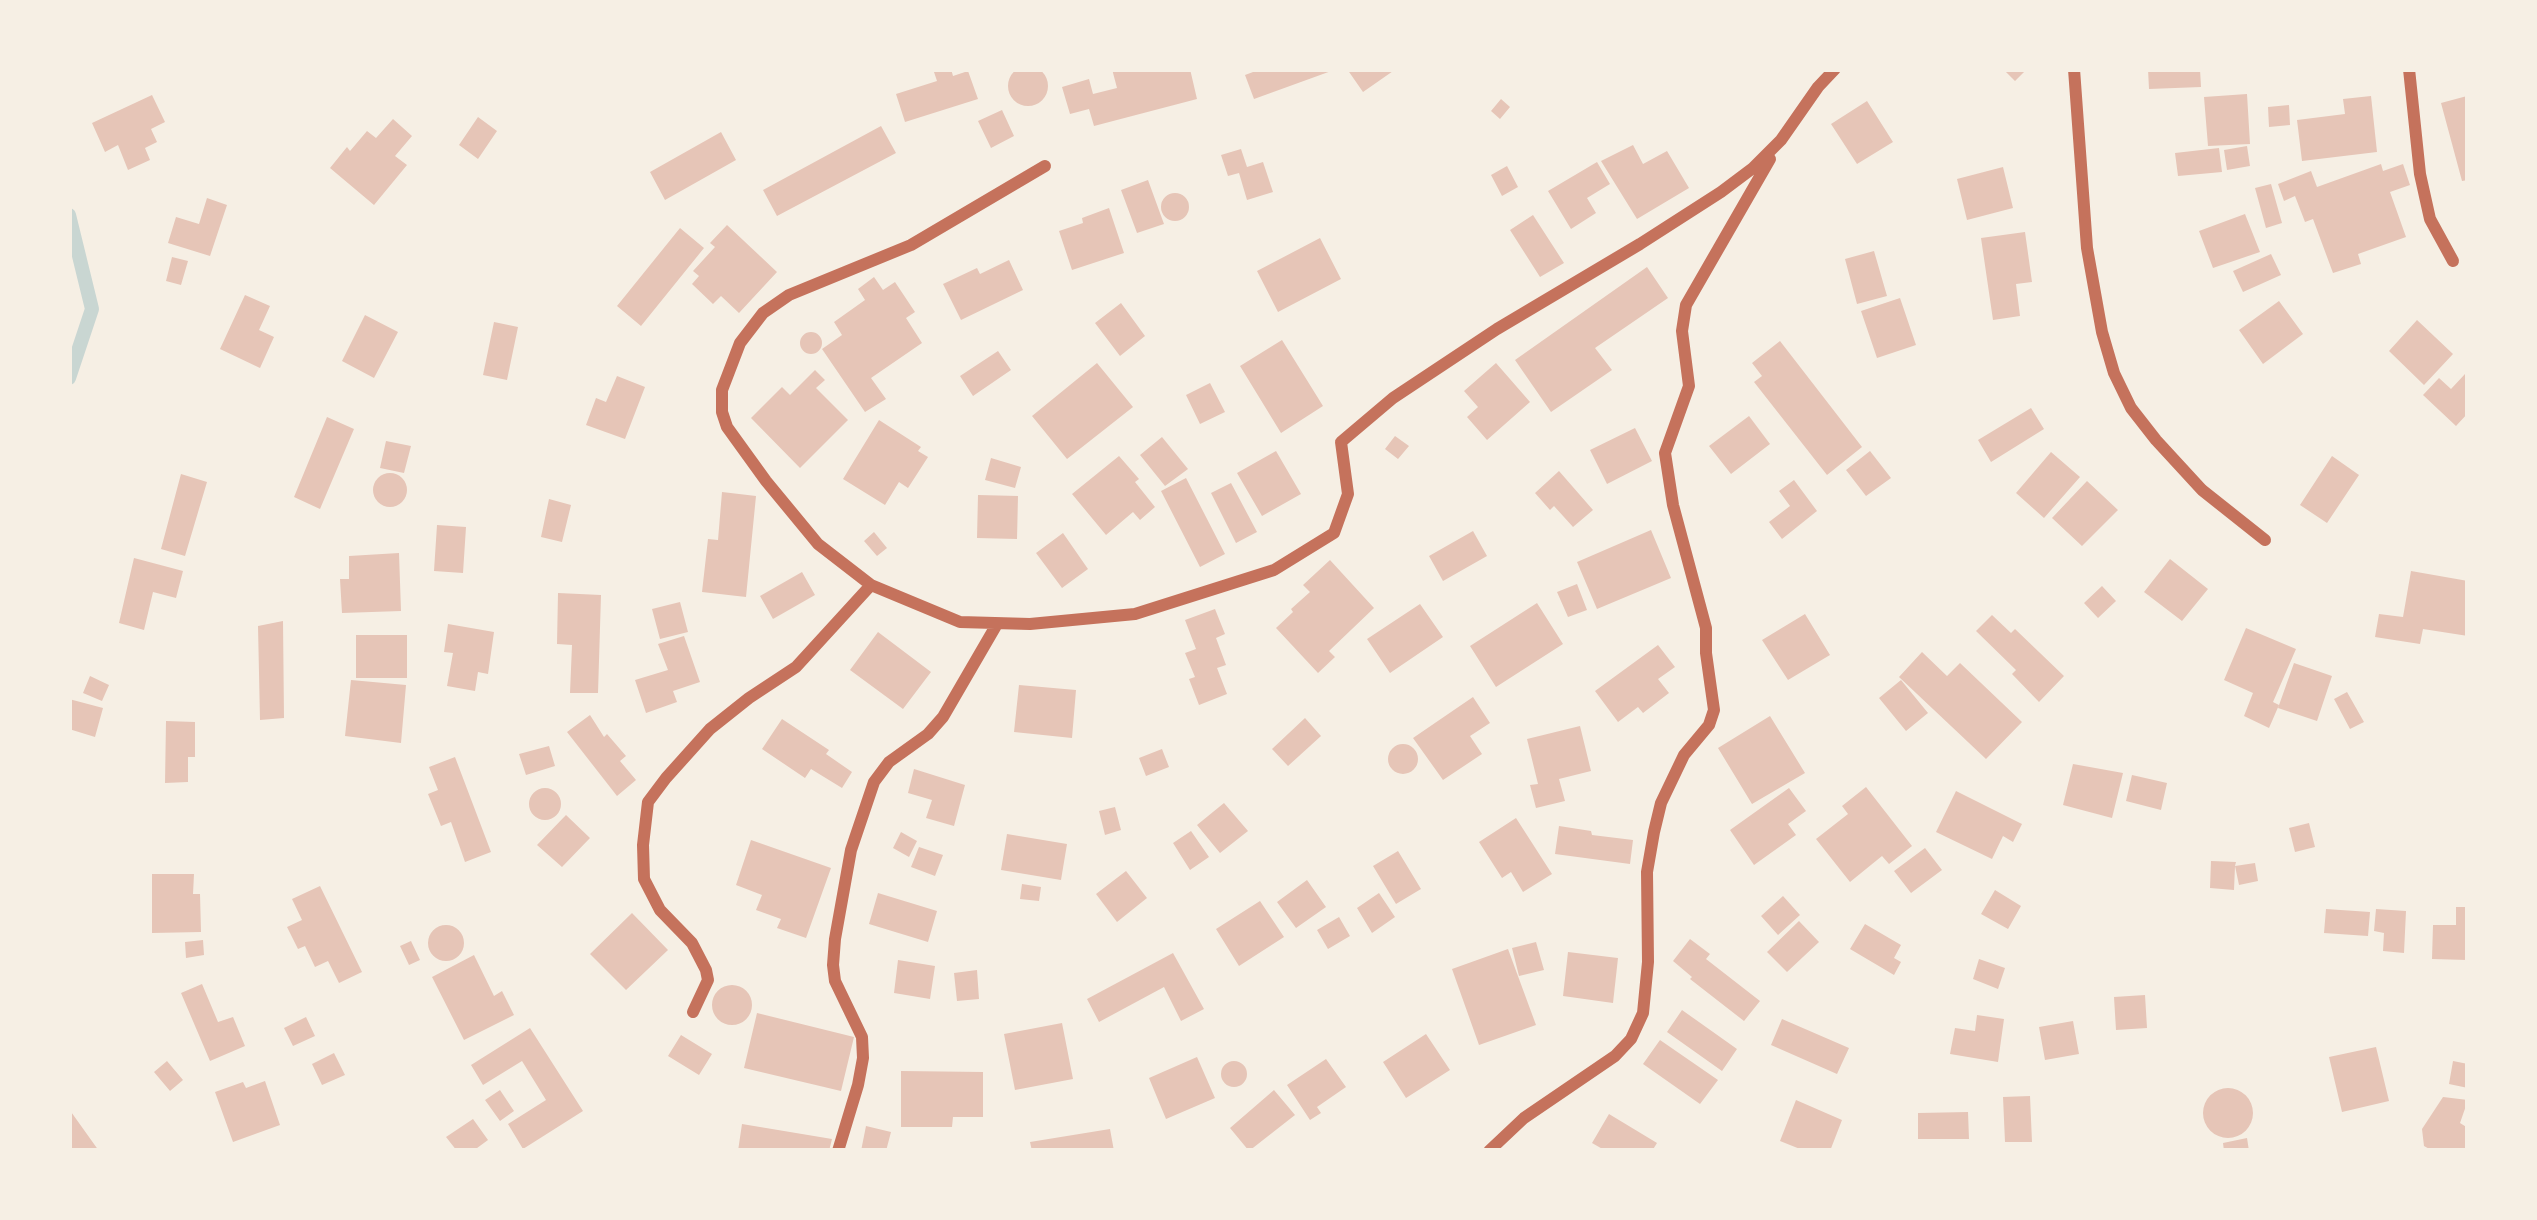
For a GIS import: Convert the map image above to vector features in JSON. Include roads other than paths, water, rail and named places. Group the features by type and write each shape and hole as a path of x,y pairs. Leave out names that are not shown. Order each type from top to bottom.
{"street":[{"path":"1489,1151 1524,1118 1624,1048 1643,1012 1647,872 1654,832 1661,803 1684,755 1709,725 1714,710 1706,628 1672,505 1665,453 1689,386 1682,331 1686,305 1781,140 1835,69"},
{"path":"2074,69 2087,248 2114,373 2156,440 2202,490 2265,540"},
{"path":"2409,69 2430,219 2453,261"},
{"path":"1046,166 910,245 789,295 763,314 740,343 722,390 728,427 818,544 871,585 960,622 1030,624 1135,614 1274,570 1334,533 1348,494 1341,442 1393,398 1496,329 1721,192 1781,140"},
{"path":"693,1012 708,980 706,970 692,943 660,910 644,879 649,802 710,729 796,668 871,585"},
{"path":"838,1151 862,1058 862,1037 835,981 833,965 851,850 874,782 889,762 943,717 997,623"}],"waterway":[{"path":"69,215 92,309 69,378"}]}
